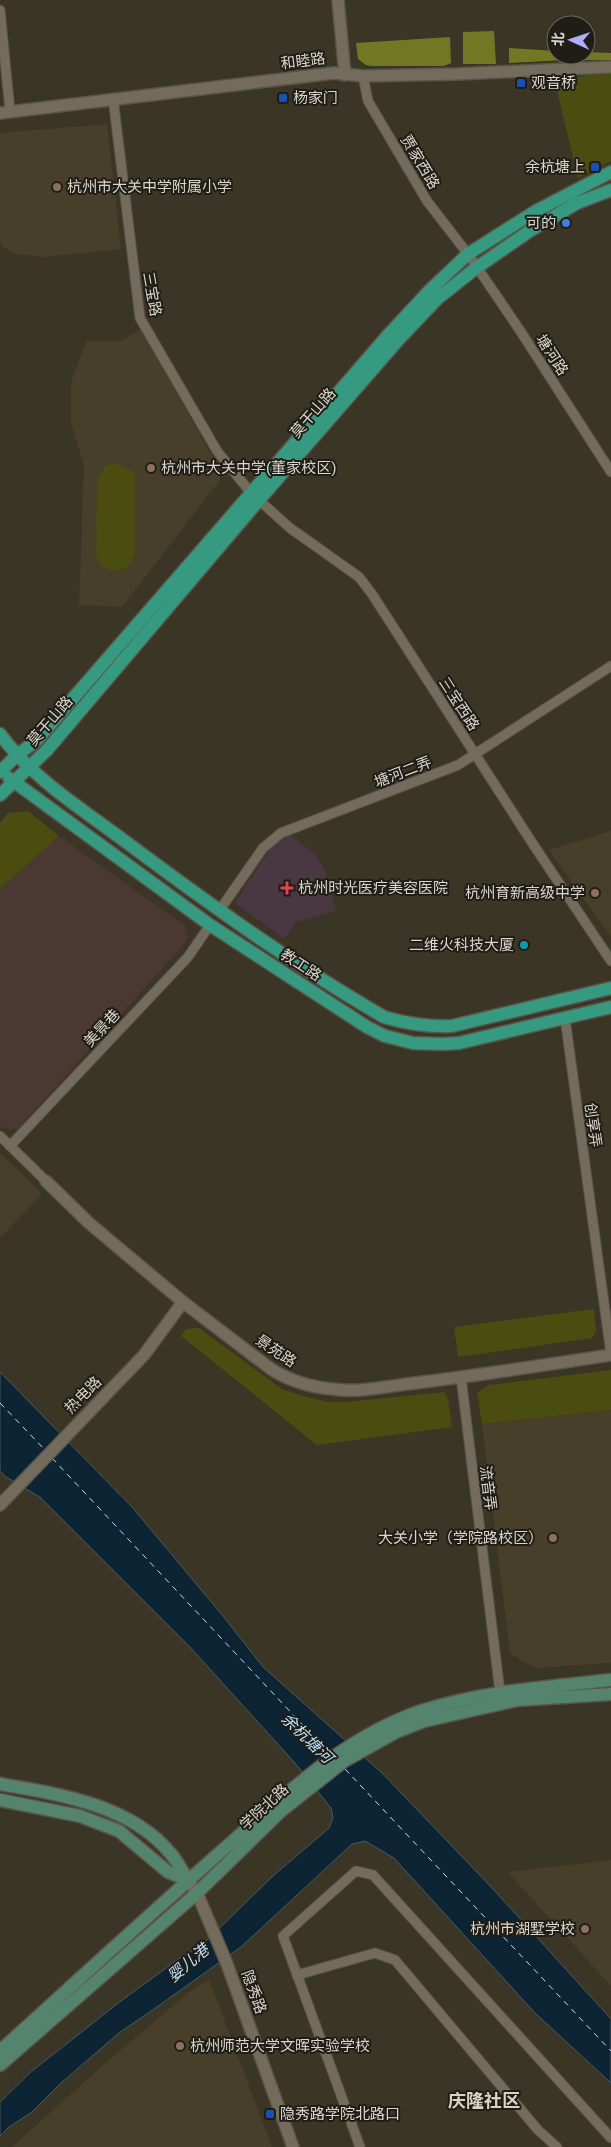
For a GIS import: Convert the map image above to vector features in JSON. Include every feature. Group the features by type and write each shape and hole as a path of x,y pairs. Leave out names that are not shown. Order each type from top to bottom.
{"main road":[{"name":"莫干山路","path":"0,795 47,750 390,333 429,291 468,254 536,210 611,172"},
{"name":"莫干山路","path":"0,772 16,756 37,740 255,497 437,299 476,268 577,203 611,190"},
{"name":"教工路","path":"0,734 16,756 28,768 219,911 357,1002 384,1017 407,1024 428,1027 452,1026 611,988"},
{"name":"教工路","path":"0,772 210,925 367,1027 394,1038 414,1043 460,1043 611,1007"},
{"name":"学院北路","path":"0,2065 197,1893 309,1774 334,1756 394,1727 421,1711 500,1692 611,1680"},
{"name":"学院北路","path":"394,1727 517,1700 611,1694"},
{"name":"隐秀路","path":"0,1784 60,1797 107,1810 126,1818 149,1834 171,1854 188,1880"},
{"path":"0,1800 80,1816 119,1831 168,1872 188,1880"},
{"name":"学院北路","path":"0,2051 188,1880 279,1807"}],"street":[{"path":"338,0 346,75"},
{"path":"0,10 5,112"},
{"name":"和睦路","path":"5,112 334,73 363,76 469,74 611,67"},
{"name":"贾家西路","path":"363,76 368,101 397,151 427,201 468,254"},
{"name":"三宝路","path":"114,98 140,318 217,451 255,497"},
{"name":"塘河路","path":"468,254 521,332 611,472"},
{"name":"三宝西路","path":"255,497 290,528 359,577 372,594 611,961"},
{"name":"塘河二弄","path":"219,911 263,848 281,833 458,765 611,666"},
{"name":"美景巷","path":"10,1146 188,957 210,925"},
{"name":"创享弄","path":"565,1018 611,1354"},
{"name":"景苑路","path":"0,1136 89,1223 183,1302 271,1369 286,1378 303,1384 333,1390 361,1389 460,1377 611,1354"},
{"name":"热电路","path":"4,1501 74,1425 144,1355 183,1302"},
{"name":"流音弄","path":"460,1377 500,1692"},
{"path":"360,2147 283,1936 356,1871 373,1876 611,2138"},
{"name":"隐秀路","path":"188,1880 197,1893 227,1964 293,2147"},
{"path":"297,1975 375,1953 395,1960 538,2130 557,2147"}],"shaded area":[{"path":"611,74 611,161 578,178 555,82 587,75"},
{"name":"杭州市大关中学附属小学","path":"107,124 121,249 44,257 14,254 2,246 0,242 0,133"},
{"name":"杭州市大关中学(董家校区)","path":"141,329 220,471 220,480 122,607 79,605 84,465 71,423 71,383 86,341 121,341"},
{"path":"117,463 135,473 135,555 128,567 115,571 102,567 96,555 97,478 105,466"},
{"path":"28,811 59,836 0,889 0,823 8,813"},
{"name":"杭州育新高级中学","path":"611,831 611,937 549,850"},
{"name":"杭州时光医疗美容医院","path":"290,834 316,855 326,873 336,911 296,922 284,939 235,903 269,850 276,842"},
{"path":"59,836 184,925 188,936 184,944 18,1129 9,1129 0,1127 0,889"},
{"path":"0,1153 42,1194 0,1238"},
{"path":"594,1309 596,1332 592,1338 458,1357 454,1327"},
{"path":"199,1328 282,1389 303,1396 328,1402 347,1402 444,1392 448,1399 452,1427 317,1445 181,1336 186,1329"},
{"path":"611,1370 611,1410 482,1424 477,1393 489,1385"},
{"name":"大关小学（学院路校区）","path":"611,1410 611,1663 535,1668 510,1653 482,1424"},
{"name":"杭州市湖墅学校","path":"611,1860 611,1986 508,1872"},
{"name":"杭州师范大学文晖实验学校","path":"209,1979 272,2147 12,2147 103,2065 188,1993"}],"green space":[{"path":"494,31 496,64 463,64 463,32"},
{"path":"450,37 451,63 444,66 371,66 358,59 356,43"},
{"path":"509,48 546,50 546,61 509,63"},
{"path":"596,52 611,53 611,60 596,60"}],"water":[{"path":"0,1372 132,1507 263,1667 383,1774 493,1889 611,2019 611,2083 535,2013 394,1858 365,1841 352,1844 241,1947 120,2032 61,2083 32,2112 9,2127 0,2136 0,2102 32,2071 121,2001 180,1958 201,1946 273,1876 329,1828 333,1818 331,1808 295,1763 189,1646 40,1497 6,1477 0,1471"}],"ferry route":[{"path":"0,1403 46,1451"},
{"path":"52,1458 330,1754"},
{"path":"345,1769 611,2051"}],"place":[{"name":"观音桥","path":"521,83"},
{"name":"杨家门","path":"283,98"},
{"name":"余杭塘上","path":"595,167"},
{"name":"杭州市大关中学附属小学","path":"57,187"},
{"name":"可的","path":"566,223"},
{"name":"杭州市大关中学(董家校区)","path":"151,468"},
{"name":"杭州时光医疗美容医院","path":"287,888"},
{"name":"杭州育新高级中学","path":"595,893"},
{"name":"二维火科技大厦","path":"524,945"},
{"name":"大关小学（学院路校区）","path":"553,1538"},
{"name":"杭州市湖墅学校","path":"585,1929"},
{"name":"杭州师范大学文晖实验学校","path":"180,2046"},
{"name":"隐秀路学院北路口","path":"270,2114"}],"district":[{"name":"庆隆社区","path":"484,2100"}],"water label":[{"name":"余杭塘河","path":"307,1738"},
{"name":"婴儿港","path":"188,1963"}]}
